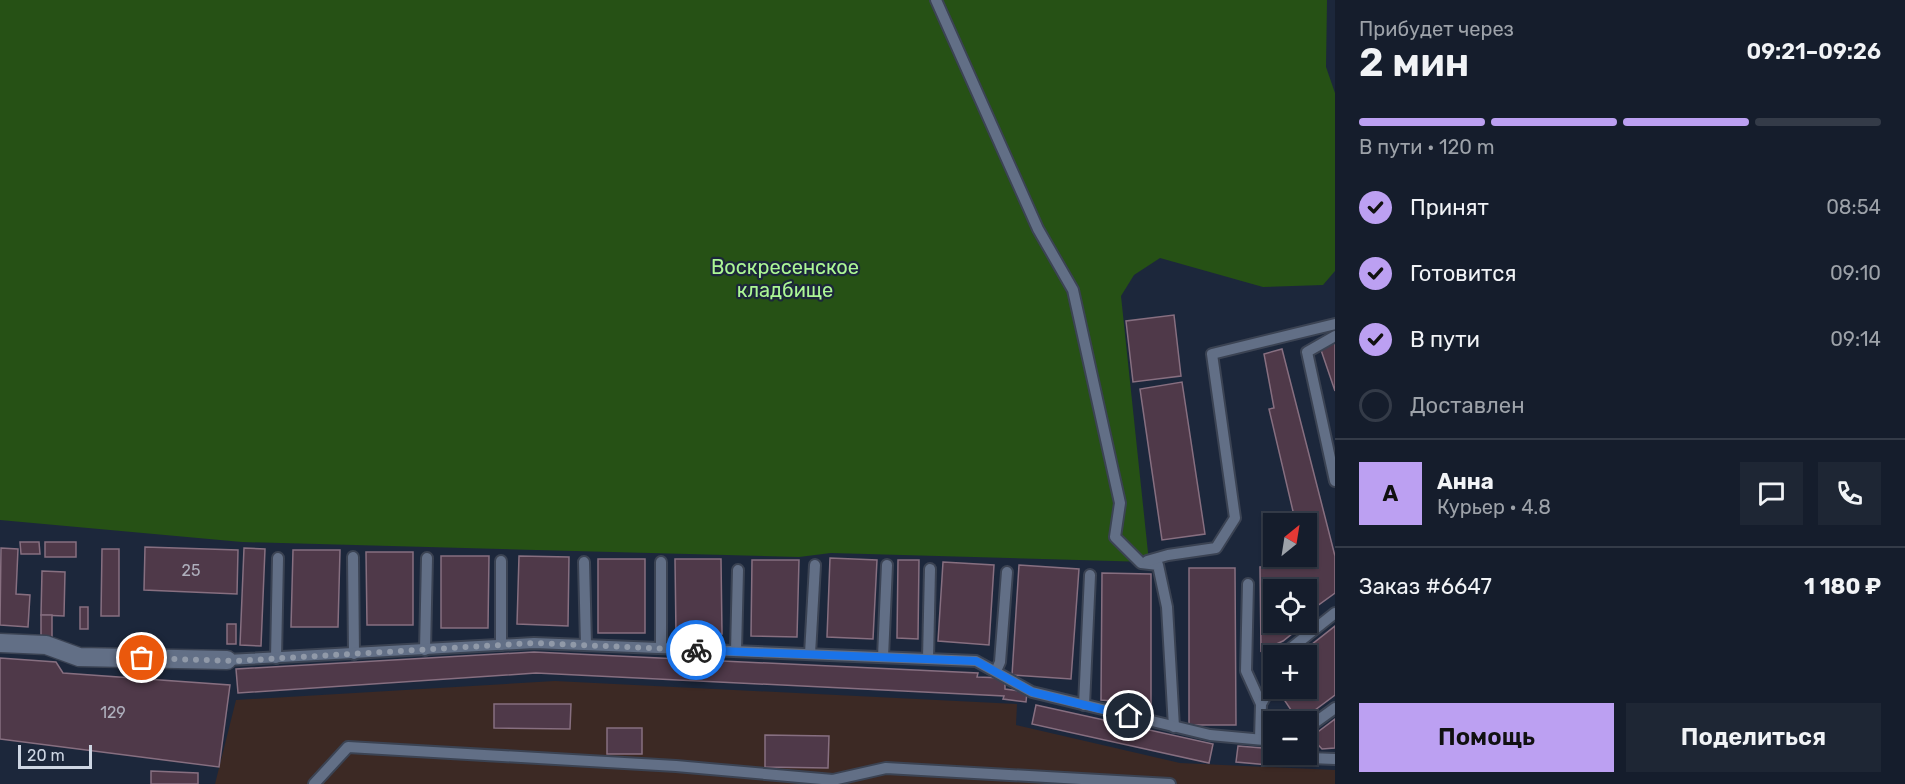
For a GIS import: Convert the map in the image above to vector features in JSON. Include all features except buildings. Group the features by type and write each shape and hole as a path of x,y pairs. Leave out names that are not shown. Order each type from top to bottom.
{"street":[{"path":"0,643 46,645 79,657 227,660"}],"lane":[{"path":"936,0 1038,229 1073,290 1120,503 1115,537 1141,563 1158,565 1167,607 1174,727"},
{"path":"1141,563 1168,555 1216,548 1235,518 1212,354 1335,324"},
{"path":"1335,336 1307,352 1335,481"},
{"path":"353,557 354,654"},
{"path":"276,658 278,558"},
{"path":"425,650 427,558"},
{"path":"501,561 501,645"},
{"path":"584,562 586,645"},
{"path":"661,562 661,648"},
{"path":"883,657 887,565"},
{"path":"810,654 815,566"},
{"path":"928,659 930,569"},
{"path":"736,651 738,570"},
{"path":"996,671 1000,662 1006,572"},
{"path":"1084,705 1090,575"},
{"path":"1248,584 1246,672 1261,704 1260,739"},
{"path":"1295,645 1335,613"},
{"path":"227,660 534,643 976,661 1032,692 1210,735 1263,739"},
{"path":"1261,704 1264,699"},
{"path":"1317,721 1335,708"},
{"path":"314,784 348,747 676,766 833,780 886,768 1170,784"},
{"path":"1317,758 1335,759"}],"shaded area":[{"path":"555,681 1017,704 1016,725 1180,763 1335,770 1335,784 215,784 236,700"}],"green space":[{"name":"Воскресенское кладбище","path":"0,0 1327,0 1326,67 1335,93 1335,271 1323,285 1263,287 1160,258 1134,275 1121,296 1149,562 831,553 799,557 242,542 0,520"}],"way so far":[{"path":"142,658 234,661 534,643 696,650"}],"route":[{"path":"696,650 976,661 1032,692 1129,716"}]}
